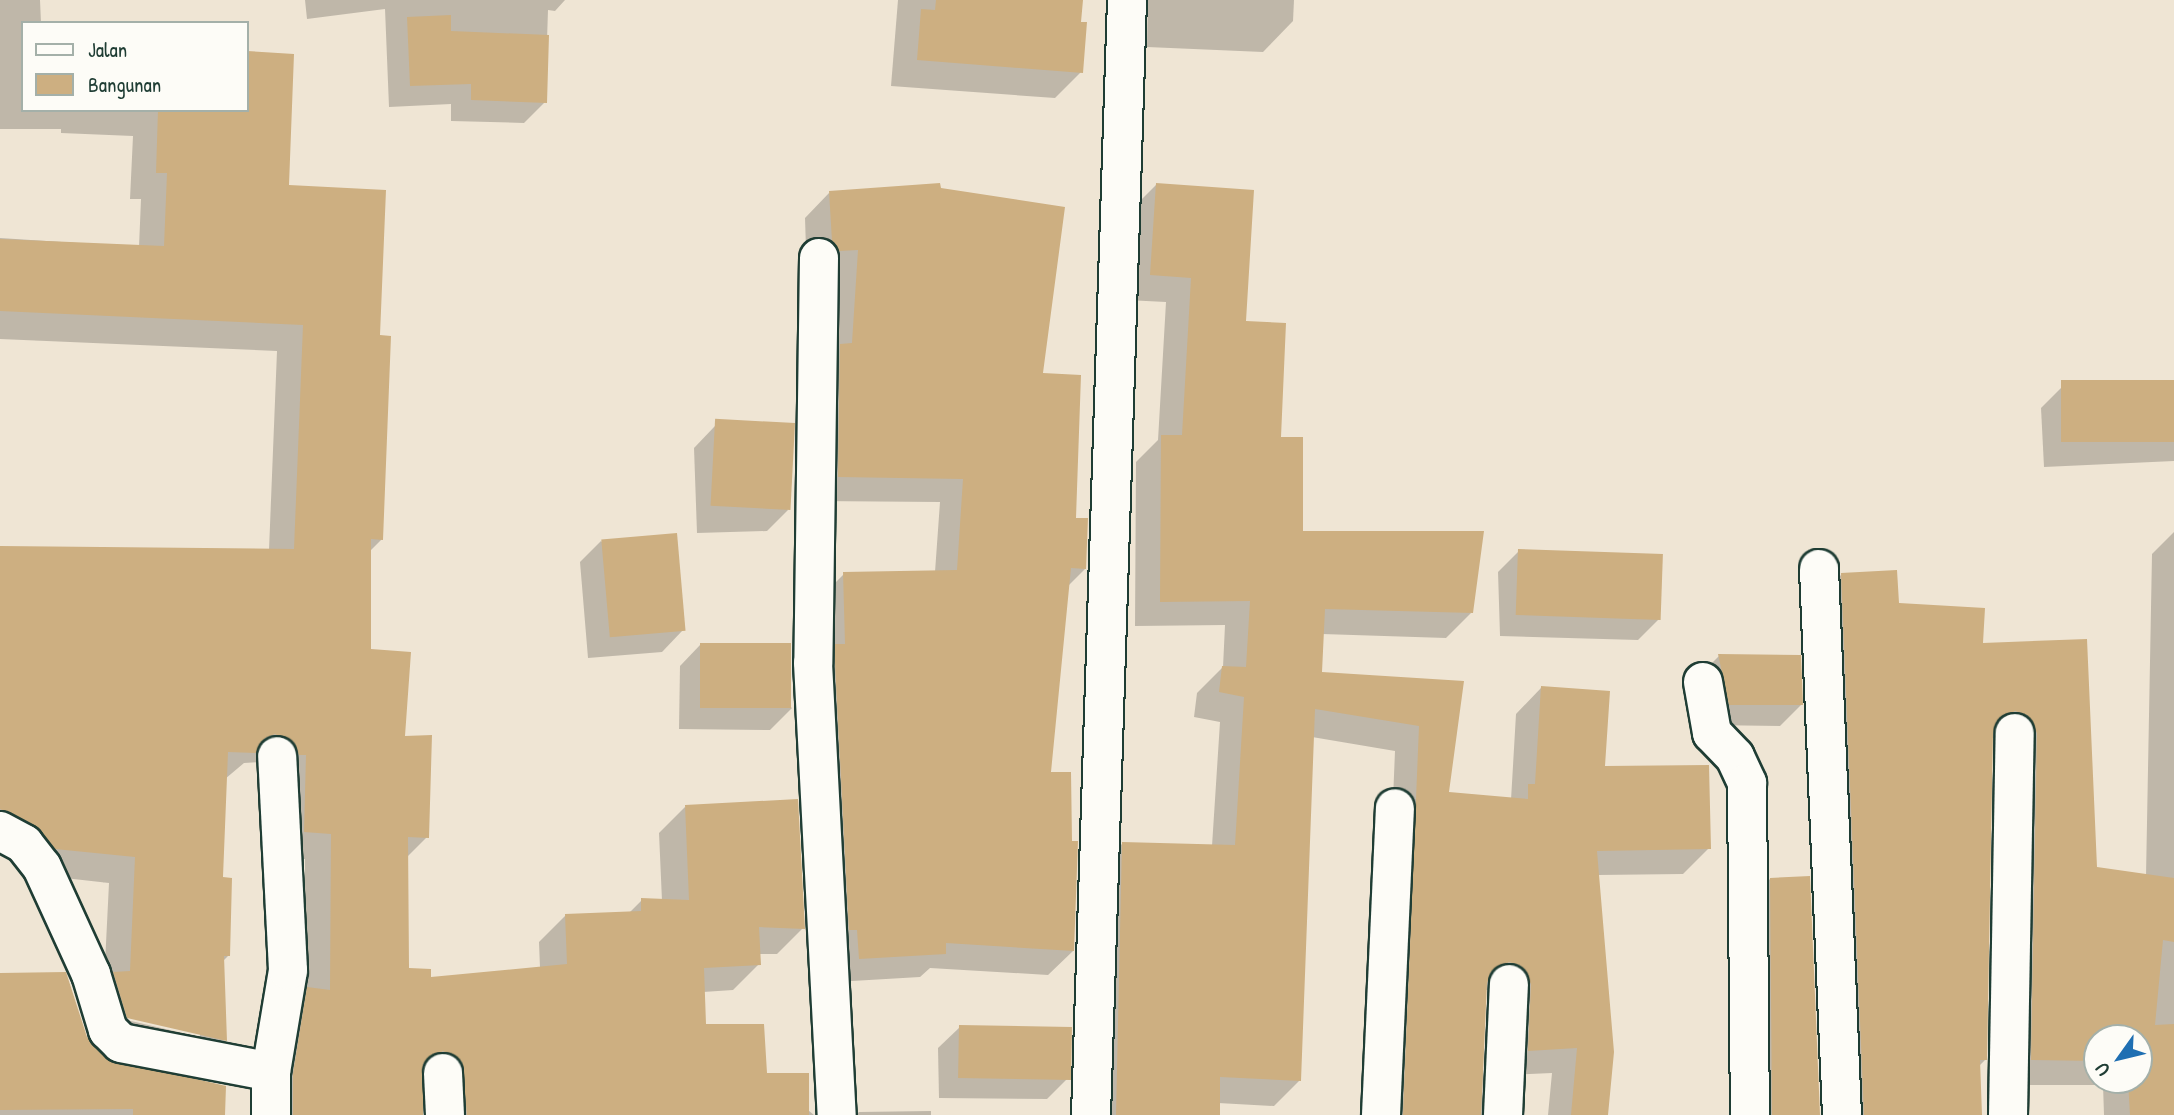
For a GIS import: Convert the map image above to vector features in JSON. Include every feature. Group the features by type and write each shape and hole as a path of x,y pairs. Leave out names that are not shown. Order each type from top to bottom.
{"street":[{"path":"1091,1115 1127,0"},
{"path":"819,258 813,663 837,1115"},
{"path":"1819,569 1842,1115"},
{"path":"1703,682 1712,733 1744,769 1747,783 1750,1115"},
{"path":"2008,1115 2015,733"},
{"path":"271,1115 271,1072 288,970 277,756"},
{"path":"1381,1115 1395,807"},
{"path":"0,831 24,844 42,867 91,974 108,1030 121,1043 142,1051 271,1072"},
{"path":"1503,1115 1509,984"},
{"path":"443,1073 445,1115"}],"building":[{"path":"936,0 1083,0 1081,22 1087,22 1083,73 917,60 921,9 935,10"},
{"path":"451,15 451,31 549,35 547,103 471,100 471,84 410,86 407,17"},
{"path":"248,51 294,54 289,185 386,190 380,335 391,336 383,540 371,539 371,649 411,652 405,736 432,735 429,838 408,837 409,968 431,969 431,977 567,964 565,914 641,911 641,898 689,900 685,805 798,799 805,929 759,927 761,965 704,968 706,1024 764,1024 767,1073 809,1073 809,1115 467,1115 462,1062 443,1051 423,1064 423,1115 293,1115 293,1074 307,987 330,990 331,834 304,832 306,755 299,755 295,744 275,734 265,738 256,753 228,752 223,877 232,878 230,956 224,956 227,1041 127,1018 113,972 130,971 135,857 55,849 34,825 0,809 0,546 294,549 303,325 0,311 0,239 164,246 167,173 156,173 158,112 248,112"},
{"path":"940,183 941,188 1065,207 1043,373 1081,375 1076,518 1088,518 1086,569 1071,568 1051,772 1071,772 1072,841 1078,841 1074,951 946,943 946,954 859,959 857,930 849,930 835,663 835,644 845,644 843,572 957,570 963,479 838,477 840,344 852,343 858,250 839,251 832,241 829,191"},
{"path":"1156,183 1254,190 1246,321 1286,323 1281,437 1303,437 1303,531 1484,531 1473,613 1325,609 1322,672 1464,681 1449,792 1528,799 1528,784 1535,784 1541,686 1610,691 1605,766 1709,765 1711,849 1597,851 1614,1052 1608,1115 1571,1115 1577,1048 1528,1051 1531,984 1521,966 1509,962 1491,972 1487,983 1481,1115 1403,1115 1419,726 1315,709 1301,1081 1220,1077 1220,1115 1116,1115 1122,842 1235,845 1244,697 1219,692 1222,666 1246,667 1250,601 1160,602 1161,435 1182,435 1191,278 1150,275"},
{"path":"2061,380 2174,380 2174,442 2061,442"},
{"path":"715,419 795,423 790,510 711,506"},
{"path":"677,533 686,631 610,637 601,540"},
{"path":"1518,549 1663,554 1661,620 1516,615"},
{"path":"1897,570 1899,603 1985,608 1983,643 2087,639 2097,867 2174,878 2174,942 2163,940 2155,1025 2174,1024 2174,1115 2130,1115 2129,1094 2153,1094 2153,1024 2083,1024 2083,1061 2031,1060 2037,733 2027,715 2015,711 1997,721 1993,733 1987,1060 1980,1060 1982,1115 1864,1115 1841,573"},
{"path":"700,643 791,643 791,708 700,708"},
{"path":"1718,654 1801,655 1803,705 1729,705"},
{"path":"1810,876 1820,1115 1772,1115 1770,878"},
{"path":"66,972 87,1037 106,1058 226,1086 225,1115 133,1115 133,1109 0,1110 0,973"},
{"path":"959,1025 1072,1027 1071,1080 958,1078"}]}
